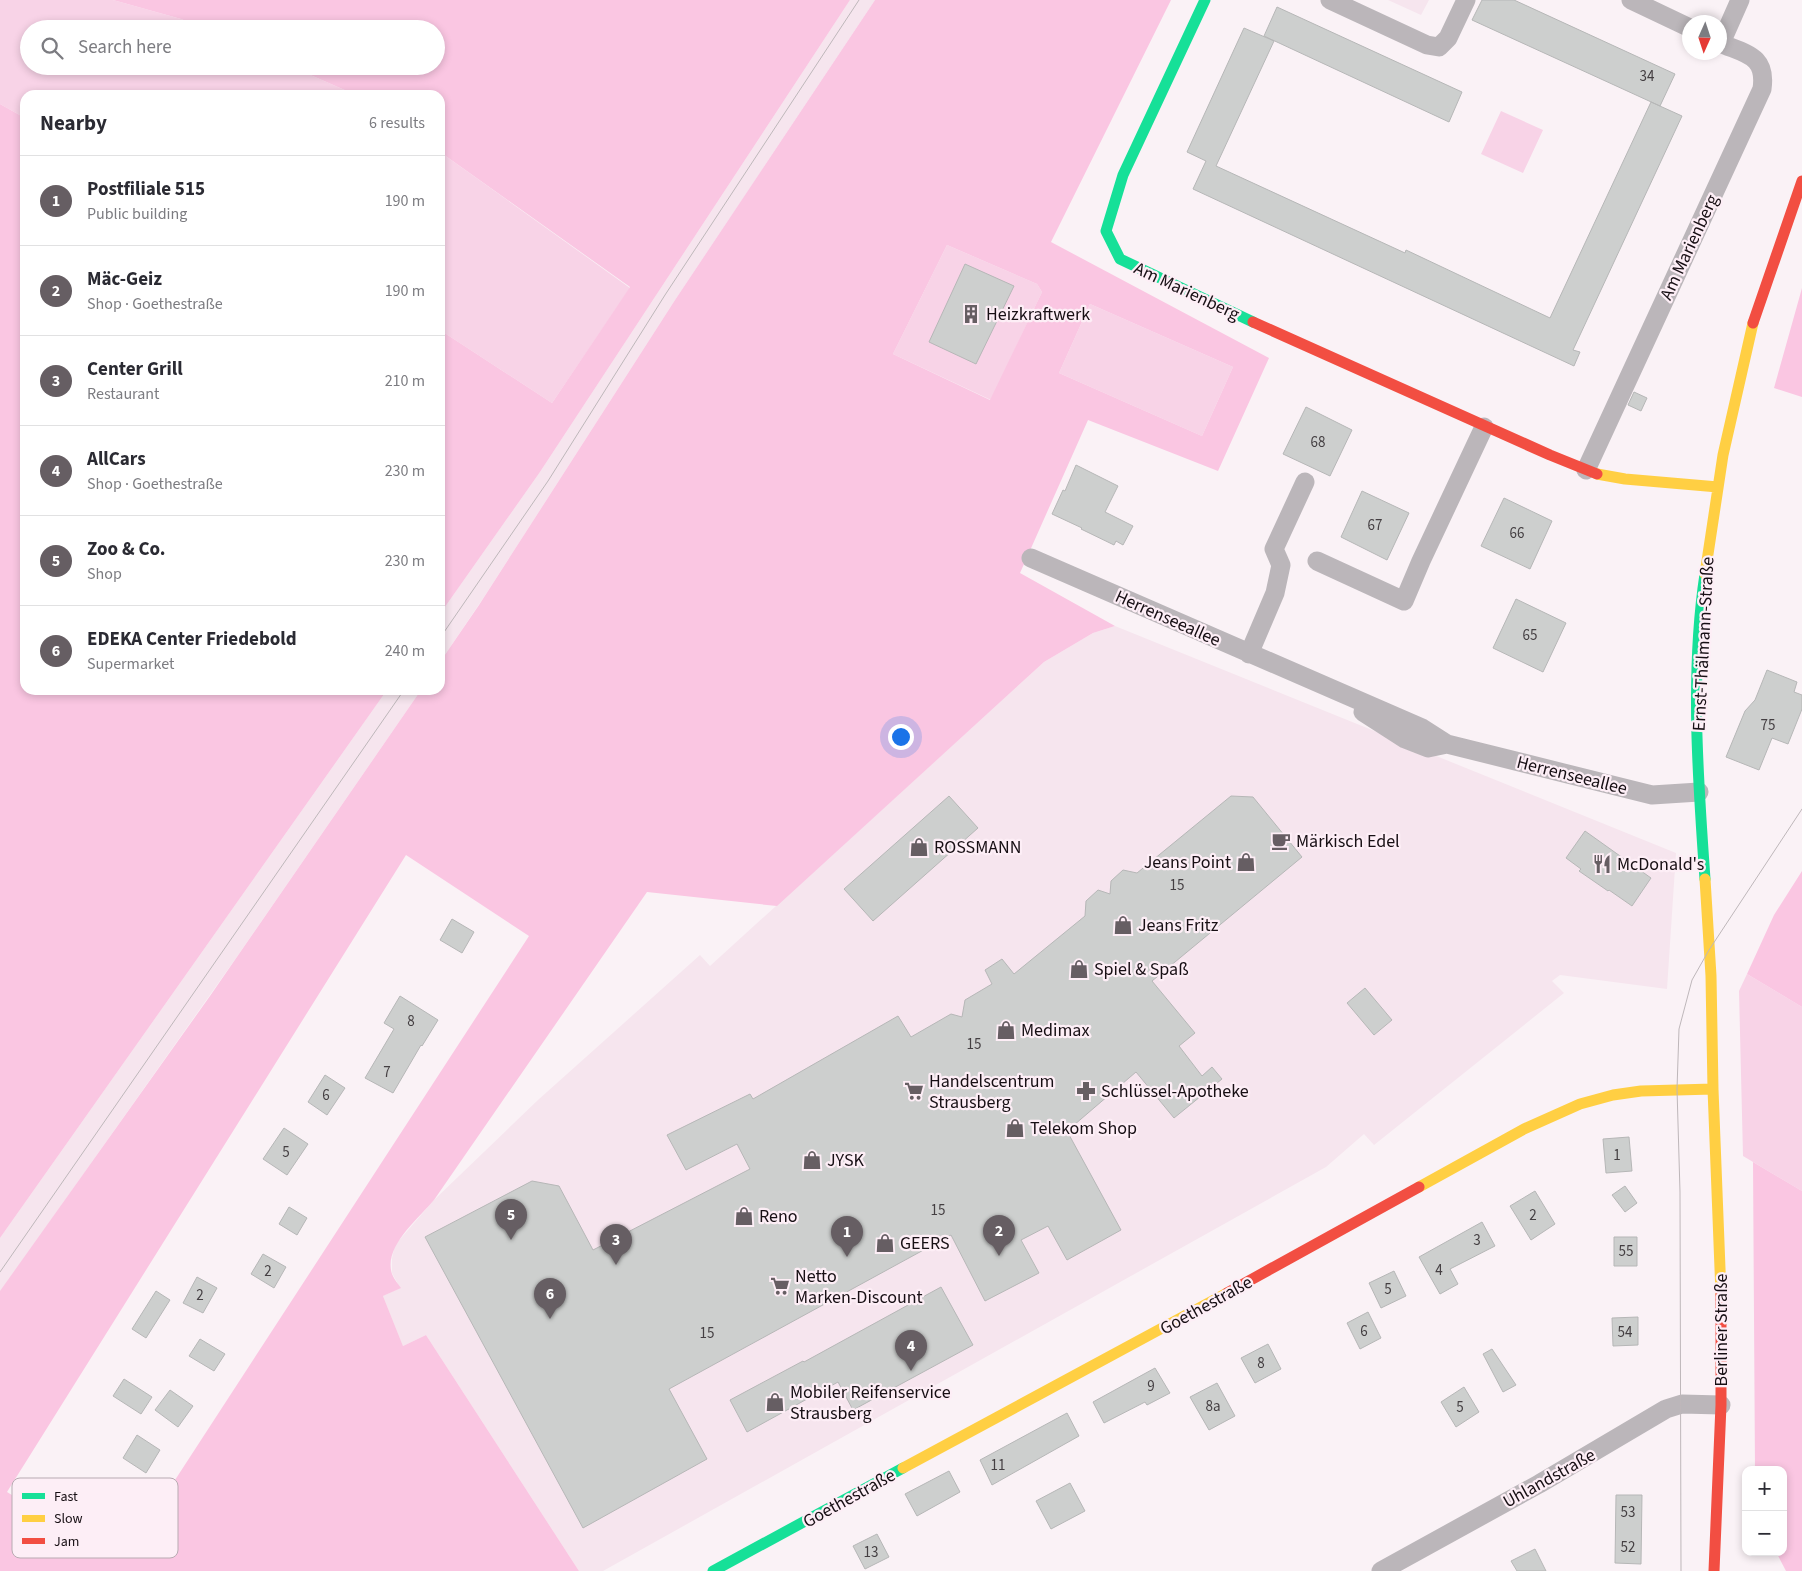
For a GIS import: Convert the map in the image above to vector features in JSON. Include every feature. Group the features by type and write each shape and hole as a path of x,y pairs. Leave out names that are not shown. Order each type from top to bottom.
{"street":[{"name":"Am Marienberg","path":"1205,0 1123,175 1106,231 1120,259 1234,314 1484,427 1586,470 1625,479 1718,487"},
{"path":"1330,0 1427,45 1439,46 1448,38 1466,0"},
{"path":"1630,0 1682,24"},
{"name":"Am Marienberg","path":"1727,28 1740,0"},
{"name":"Am Marienberg","path":"1586,470 1762,89 1764,78 1762,67 1755,58 1727,46"},
{"name":"Ernst-Thälmann-Straße","path":"1713,1090 1710,950 1699,792 1697,693 1703,588 1723,455 1754,320 1802,181"},
{"path":"1317,561 1404,601 1424,552 1484,427"},
{"path":"1249,654 1274,593 1281,565 1274,549 1305,482"},
{"name":"Herrenseeallee","path":"1031,558 1304,678 1406,739 1428,748 1447,744 1652,795 1699,792"},
{"name":"Goethestraße","path":"713,1571 740,1565 1548,1117 1599,1098 1653,1090 1713,1090"},
{"name":"Berliner Straße","path":"1713,1090 1721,1278 1721,1405 1714,1571"},
{"name":"Uhlandstraße","path":"1381,1571 1539,1484 1666,1409 1682,1404 1721,1405"}],"shaded area":[{"path":"0,0 113,0 183,20 20,20 20,75 310,75 345,90 20,90 20,115 0,104"},
{"path":"113,0 850,0 540,472 445,607 445,333 552,403 630,287 445,156 445,90 345,90 310,75 445,75 445,20 181,19"},
{"path":"850,0 875,0 675,300 445,655 445,607 540,472"},
{"path":"875,0 1171,0 1051,242 1269,358 1218,471 1088,420 1020,573 1115,626 1093,633 1044,662 777,906 647,892 434,1200 404,1234 393,1254 392,1274 401,1288 383,1296 403,1346 426,1335 579,1571 0,1571 0,1291 210,996 418,695 445,695 445,655 675,300","holes":["947,245 1037,284 1042,292 990,400 893,354","1090,304 1233,367 1202,436 1059,373","406,855 529,936 176,1478 178,1478 178,1558 12,1558 12,1495 7,1492 12,1484 12,1478 16,1478"]},
{"path":"1388,0 1429,0 1421,15"},
{"path":"0,104 20,115 20,695 383,695 0,1238"},
{"path":"1501,111 1543,130 1523,173 1481,154"},
{"path":"445,156 630,288 552,403 445,333"},
{"path":"947,245 1037,284 1042,292 991,400 893,354"},
{"path":"1802,288 1802,397 1774,388"},
{"path":"1090,304 1233,367 1202,436 1059,373"},
{"path":"1115,626 1676,853 1667,989 1560,975 1552,981 1564,993 1374,1145 1364,1134 1326,1167 603,1571 579,1571 426,1335 403,1346 383,1296 400,1288 392,1273 392,1258 395,1245 434,1200 538,1100 700,955 710,966 1044,662 1093,633"},
{"path":"383,695 418,695 236,958 0,1292 0,1238"},
{"path":"1802,871 1802,1007 1747,974 1774,915"},
{"path":"1747,974 1802,1007 1802,1191 1743,1156 1739,991"},
{"path":"1753,1162 1802,1191 1802,1571 1786,1571 1778,1556 1787,1556 1787,1466 1755,1466"}],"building":[{"path":"1482,0 1514,0 1675,74 1660,106 1472,20"},
{"path":"1277,7 1462,92 1449,122 1264,36"},
{"path":"1244,28 1274,41 1216,166 1405,253 1406,250 1550,318 1651,102 1682,116 1573,350 1580,352 1574,366 1193,189 1206,161 1187,152"},
{"name":"Heizkraftwerk","path":"965,264 1014,286 976,364 929,342"},
{"path":"1634,392 1647,398 1641,411 1628,405"},
{"path":"1306,407 1352,430 1330,476 1283,454"},
{"path":"1076,465 1118,486 1105,512 1133,526 1123,545 1116,541 1114,545 1052,514 1063,490 1065,491"},
{"path":"1362,491 1409,513 1387,560 1341,537"},
{"path":"1504,498 1552,521 1530,569 1481,546"},
{"path":"1516,599 1566,623 1543,672 1493,648"},
{"path":"1767,670 1797,682 1794,692 1802,695 1802,709 1788,744 1772,738 1759,770 1726,757 1745,711 1755,700"},
{"path":"949,796 978,828 873,921 844,889"},
{"name":"Handelscentrum Strausberg","path":"1231,796 1253,797 1302,857 1152,981 1195,1033 1179,1046 1202,1076 1212,1067 1222,1079 1174,1118 1136,1072 1067,1131 1121,1230 1067,1260 1048,1226 1021,1240 1039,1273 985,1301 951,1235 669,1389 707,1459 583,1528 425,1237 532,1181 559,1186 593,1250 750,1169 737,1144 686,1170 667,1135 750,1094 753,1099 898,1016 911,1037 951,1014 962,1017 965,1000 992,984 985,970 1002,959 1014,974 1085,916 1086,901 1098,890 1110,894 1111,881 1123,870 1137,873"},
{"name":"McDonald's","path":"1585,831 1651,878 1632,906 1579,871 1581,869 1566,858"},
{"path":"452,919 474,932 462,953 440,940"},
{"path":"1365,988 1392,1020 1374,1035 1347,1003"},
{"path":"400,996 438,1020 393,1093 365,1078 394,1029 384,1023"},
{"path":"325,1075 345,1088 327,1115 308,1102"},
{"path":"284,1128 308,1144 287,1175 263,1159"},
{"path":"1629,1137 1632,1171 1606,1173 1603,1139"},
{"path":"1625,1186 1637,1203 1625,1212 1612,1195"},
{"path":"1535,1191 1555,1224 1531,1240 1510,1206"},
{"path":"289,1207 307,1218 297,1235 279,1224"},
{"path":"1482,1222 1495,1246 1450,1269 1458,1284 1440,1294 1419,1257"},
{"path":"1614,1237 1637,1237 1637,1266 1614,1266"},
{"path":"263,1254 286,1267 274,1288 251,1274"},
{"path":"1394,1271 1406,1296 1381,1308 1369,1283"},
{"path":"197,1277 217,1288 203,1313 183,1303"},
{"path":"941,1287 973,1345 853,1410 838,1382 747,1432 730,1400"},
{"path":"156,1291 170,1300 146,1338 132,1329"},
{"path":"1368,1312 1381,1338 1360,1349 1347,1323"},
{"path":"1638,1317 1638,1345 1613,1346 1612,1318"},
{"path":"200,1339 225,1354 214,1371 189,1356"},
{"path":"1268,1344 1281,1369 1255,1383 1241,1358"},
{"path":"1492,1349 1516,1385 1503,1392 1483,1354"},
{"path":"1155,1368 1170,1393 1147,1405 1145,1402 1104,1423 1093,1402"},
{"path":"124,1379 152,1397 141,1414 113,1396"},
{"path":"1217,1383 1235,1416 1209,1430 1190,1397"},
{"path":"1464,1387 1479,1412 1456,1427 1441,1402"},
{"path":"170,1390 193,1406 178,1427 155,1410"},
{"path":"1067,1413 1079,1436 992,1485 980,1460"},
{"path":"137,1435 160,1450 146,1473 123,1458"},
{"path":"949,1471 960,1492 917,1516 905,1494"},
{"path":"1070,1483 1085,1511 1051,1529 1036,1501"},
{"path":"1616,1495 1642,1495 1641,1564 1615,1563"},
{"path":"877,1534 889,1557 865,1569 853,1546"},
{"path":"1535,1549 1546,1571 1517,1571 1511,1561"}],"tram line":[{"path":"445,631 548,481 665,295 859,0"},
{"path":"0,1272 401,695"},
{"path":"1681,1571 1680,1192 1677,1089 1679,1029 1692,980 1709,950 1802,809"}],"traffic: fast":[{"path":"1205,0 1123,175 1106,231 1120,259 1253,322"},
{"path":"1705,574 1700,611 1697,726 1705,879"},
{"path":"713,1571 903,1468"}],"traffic: slow":[{"path":"1705,574 1723,455 1753,323"},
{"path":"1597,474 1625,479 1718,487"},
{"path":"1705,879 1711,976 1713,1089 1721,1294"},
{"path":"1419,1187 1524,1129 1580,1104 1613,1095 1641,1091 1713,1089"},
{"path":"903,1468 1227,1293"}],"traffic: jam":[{"path":"1753,323 1802,181"},
{"path":"1253,322 1550,455 1597,474"},
{"path":"1227,1293 1419,1187"},
{"path":"1714,1571 1721,1405 1721,1294"}],"place":[{"name":"Heizkraftwerk","path":"971,314"},
{"name":"Märkisch Edel","path":"1281,841"},
{"name":"ROSSMANN","path":"919,847"},
{"name":"Jeans Point","path":"1246,862"},
{"name":"McDonald's","path":"1602,864"},
{"name":"Jeans Fritz","path":"1123,925"},
{"name":"Spiel & Spaß","path":"1079,969"},
{"name":"Medimax","path":"1006,1030"},
{"name":"Handelscentrum Strausberg","path":"914,1091"},
{"name":"Schlüssel-Apotheke","path":"1086,1091"},
{"name":"Telekom Shop","path":"1015,1128"},
{"name":"JYSK","path":"812,1160"},
{"name":"Reno","path":"744,1216"},
{"name":"Zoo & Co.","path":"511,1240"},
{"name":"GEERS","path":"885,1243"},
{"name":"Mäc-Geiz","path":"999,1256"},
{"name":"Postfiliale 515","path":"847,1257"},
{"name":"Center Grill","path":"616,1265"},
{"name":"Netto Marken-Discount","path":"780,1286"},
{"name":"EDEKA Center Friedebold","path":"550,1319"},
{"name":"AllCars","path":"911,1371"},
{"name":"Mobiler Reifenservice Strausberg","path":"775,1402"}]}
